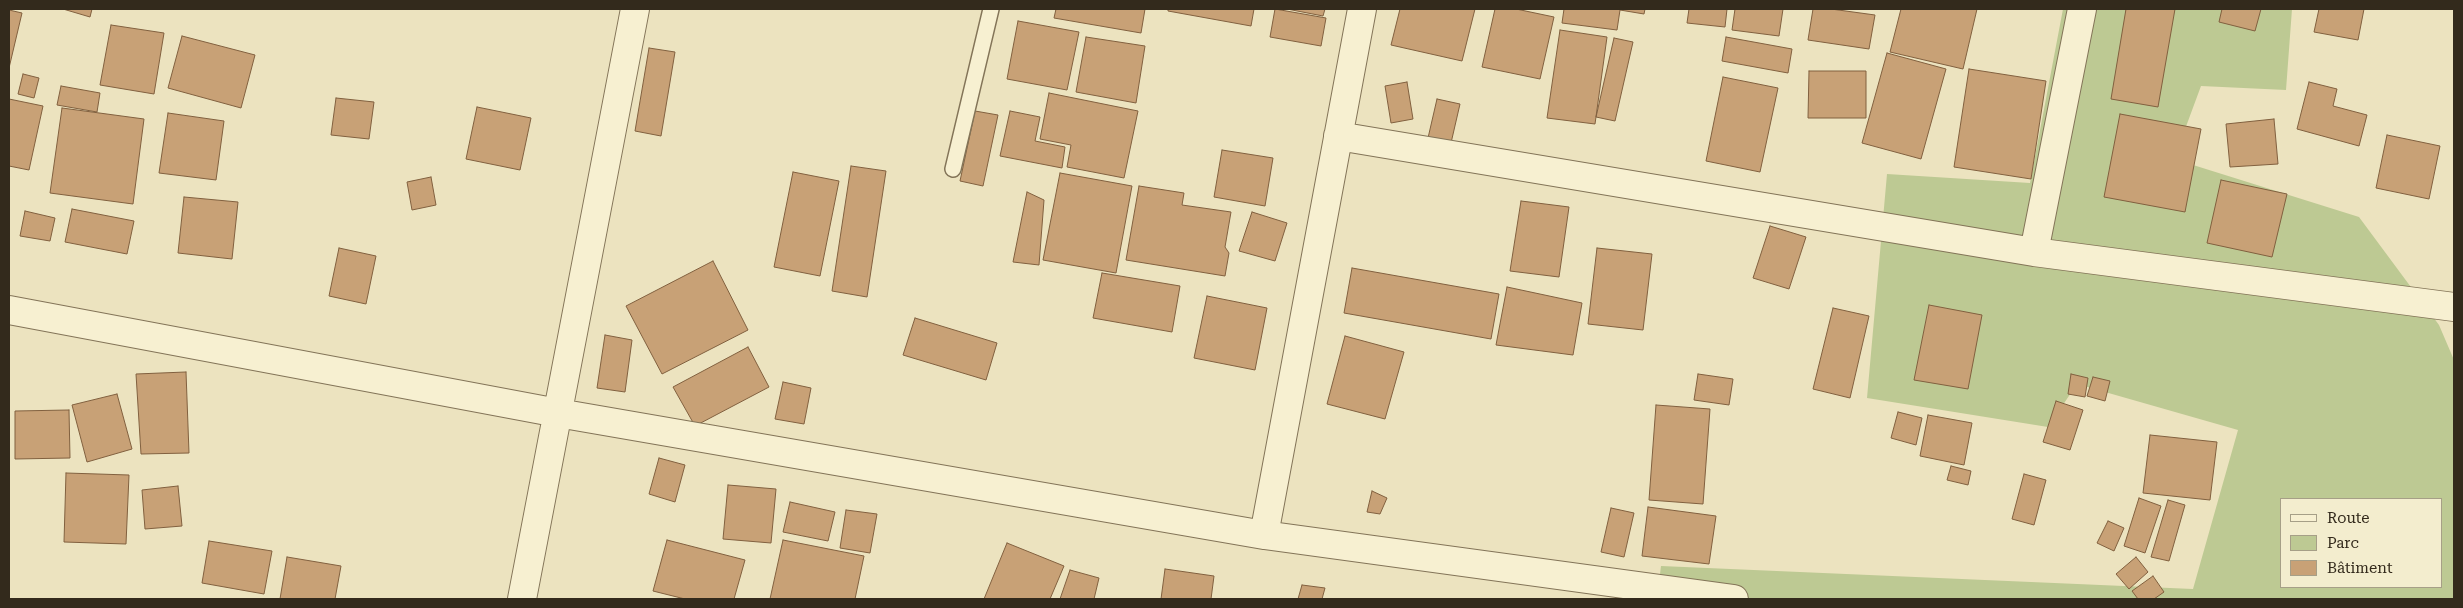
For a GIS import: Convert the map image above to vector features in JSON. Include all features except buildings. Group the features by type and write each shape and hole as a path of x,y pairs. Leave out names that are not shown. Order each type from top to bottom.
{"street":[{"path":"522,599 635,9"},
{"path":"1264,535 1362,9"},
{"path":"2034,252 2082,9"},
{"path":"1338,136 2034,252 2454,306"},
{"path":"9,310 558,413 1264,535 1734,599"}],"lane":[{"path":"952,169 991,9"}],"green space":[{"path":"2063,9 2292,9 2286,90 2201,86 2174,159 2359,217 2439,325 2454,360 2454,599 1657,599 1661,566 2193,589 2238,430 2077,384 2048,427 1867,398 1887,174 2030,183"}]}
